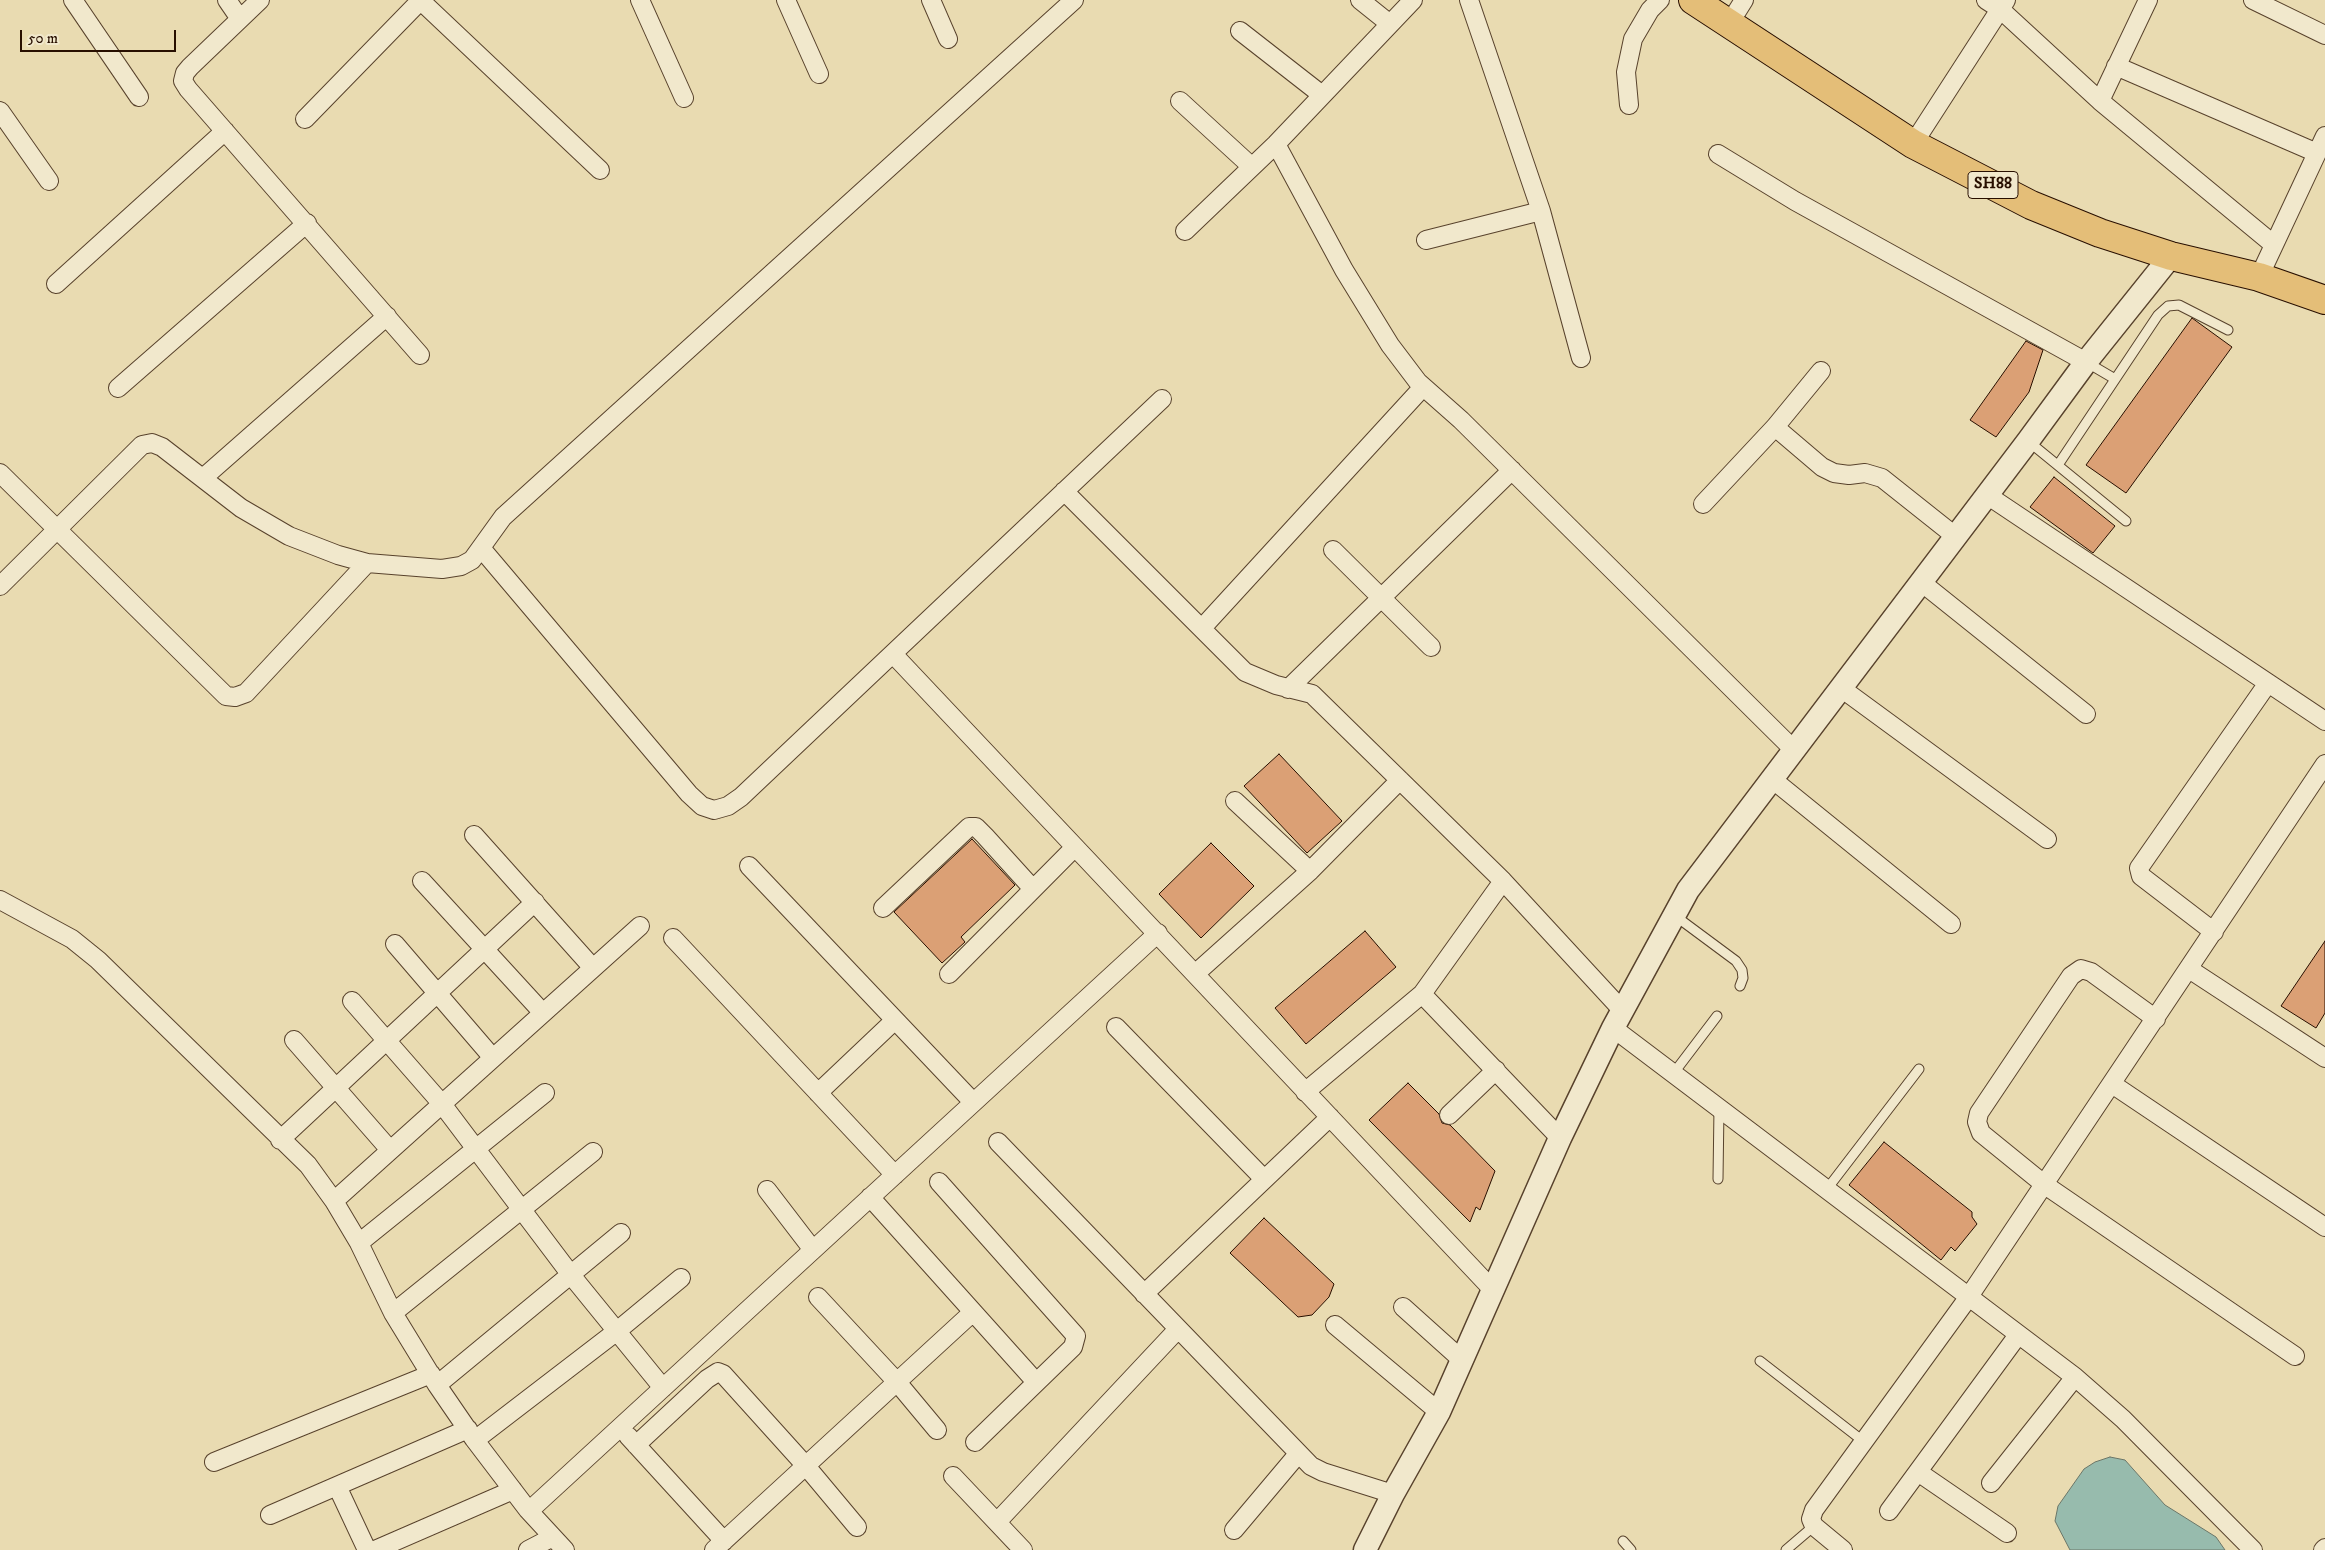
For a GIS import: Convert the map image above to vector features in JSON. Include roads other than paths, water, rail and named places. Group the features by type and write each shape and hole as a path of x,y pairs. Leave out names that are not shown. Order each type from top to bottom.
{"main road":[{"name":"SH88","path":"1693,0 1913,144 2031,206 2100,233 2171,256 2259,277 2325,300"}],"street":[{"path":"74,0 139,97"},
{"path":"227,0 240,19"},
{"path":"260,0 185,73 183,81 420,354"},
{"path":"305,119 420,0 600,170"},
{"path":"640,0 684,98"},
{"path":"786,0 819,74"},
{"path":"931,0 948,39"},
{"path":"0,586 142,445 152,443 162,447 241,508 289,536 338,555 367,564 442,569 461,566 472,560 503,517 1074,0"},
{"path":"1360,0 1390,24"},
{"path":"1185,231 1276,144 1413,0"},
{"path":"1469,0 1541,211 1581,358"},
{"path":"1629,105 1626,72 1633,39 1650,10 1660,0"},
{"path":"1729,24 1744,0"},
{"path":"2100,101 2148,0"},
{"path":"2253,0 2325,35"},
{"path":"1913,144 1997,3 2100,101 2274,244"},
{"path":"1240,31 1322,95"},
{"path":"2116,66 2317,153"},
{"path":"1180,101 1252,167"},
{"path":"0,111 49,181"},
{"path":"56,284 225,131"},
{"path":"2259,277 2325,136"},
{"path":"1276,144 1344,270 1390,345 1423,387 1461,420 1794,750"},
{"path":"1718,154 1794,201 2086,362"},
{"path":"1426,240 1541,211"},
{"path":"118,388 307,223"},
{"path":"1365,1550 1393,1494 1439,1412 1560,1138 1617,1019 1688,890 2086,362 2171,256"},
{"path":"203,478 387,316"},
{"path":"1703,504 1775,427 1821,371"},
{"path":"1202,628 1423,387"},
{"path":"481,548 689,794 702,806 714,810 728,806 741,797 1162,399"},
{"path":"1775,427 1822,467 1834,473 1849,475 1865,473 1882,478 1955,536"},
{"path":"1288,689 1512,470"},
{"path":"0,473 226,696 235,697 246,693 367,564"},
{"path":"1064,492 1245,672 1258,679 1288,689 1302,690 1312,694 1504,881 1617,1019 1673,1074 2075,1377 2123,1420 2253,1550"},
{"path":"1987,495 2325,722"},
{"path":"1333,550 1431,648"},
{"path":"1921,582 2086,714"},
{"path":"893,654 1493,1290"},
{"path":"2214,932 2141,876 2139,868 2268,683"},
{"path":"1841,688 2047,839"},
{"path":"1843,1550 1814,1526 1811,1519 1814,1510 1968,1298 2189,968 2322,774"},
{"path":"1772,779 1951,924"},
{"path":"1195,974 1310,871 1400,780"},
{"path":"1235,801 1310,871"},
{"path":"883,908 968,827 976,827 1033,889"},
{"path":"474,835 593,968"},
{"path":"949,974 1075,847"},
{"path":"749,866 973,1102"},
{"path":"422,881 543,1013"},
{"path":"1305,1092 1422,994 1504,881"},
{"path":"0,900 72,940 98,960 308,1166 334,1200 359,1243 394,1313 434,1380 471,1435 529,1511 565,1550"},
{"path":"280,1140 534,902"},
{"path":"334,1200 640,926"},
{"path":"529,1511 1158,933"},
{"path":"674,938 895,1175"},
{"path":"395,944 493,1058"},
{"path":"2189,968 2325,1058"},
{"path":"2156,1019 2091,972 2080,969 2071,976 1984,1105 1977,1122 1981,1132 2045,1185 2295,1356"},
{"path":"1422,994 1560,1138"},
{"path":"352,1001 442,1104 571,1275 663,1388"},
{"path":"818,1093 895,1020"},
{"path":"1116,1027 1264,1179"},
{"path":"294,1040 390,1150"},
{"path":"1450,1115 1496,1070"},
{"path":"2112,1084 2325,1227"},
{"path":"359,1243 477,1150 545,1093"},
{"path":"1144,1294 1330,1117"},
{"path":"998,1142 1311,1466 1323,1472 1393,1494"},
{"path":"394,1313 593,1152"},
{"path":"940,1182 1076,1336 1073,1346 975,1442"},
{"path":"767,1190 813,1250"},
{"path":"870,1197 1036,1382"},
{"path":"214,1462 434,1380 571,1275 621,1233"},
{"path":"270,1515 337,1486 471,1435 617,1331 682,1278"},
{"path":"818,1297 897,1382 937,1430"},
{"path":"1403,1307 1462,1360"},
{"path":"620,1427 719,1546 974,1312"},
{"path":"1335,1325 1439,1412"},
{"path":"997,1522 1178,1329"},
{"path":"1889,1511 2018,1335"},
{"path":"636,1445 707,1379 718,1372 723,1374 806,1466 857,1527"},
{"path":"1991,1483 2075,1377"},
{"path":"1234,1530 1298,1454"},
{"path":"1918,1472 2006,1533"},
{"path":"954,1476 1023,1550"},
{"path":"337,1486 367,1550"},
{"path":"375,1550 414,1542 513,1490"},
{"path":"528,1550 553,1537"}],"lane":[{"path":"2058,466 2158,315 2168,306 2178,305 2228,330"},
{"path":"2086,362 2115,380"},
{"path":"2028,441 2126,522"},
{"path":"1674,915 1736,960 1742,970 1743,978 1740,986"},
{"path":"1673,1074 1717,1016"},
{"path":"1827,1189 1920,1069"},
{"path":"1718,1179 1719,1108"},
{"path":"1760,1361 1863,1441"},
{"path":"1786,1550 1814,1526"},
{"path":"1623,1541 1631,1550"}]}
